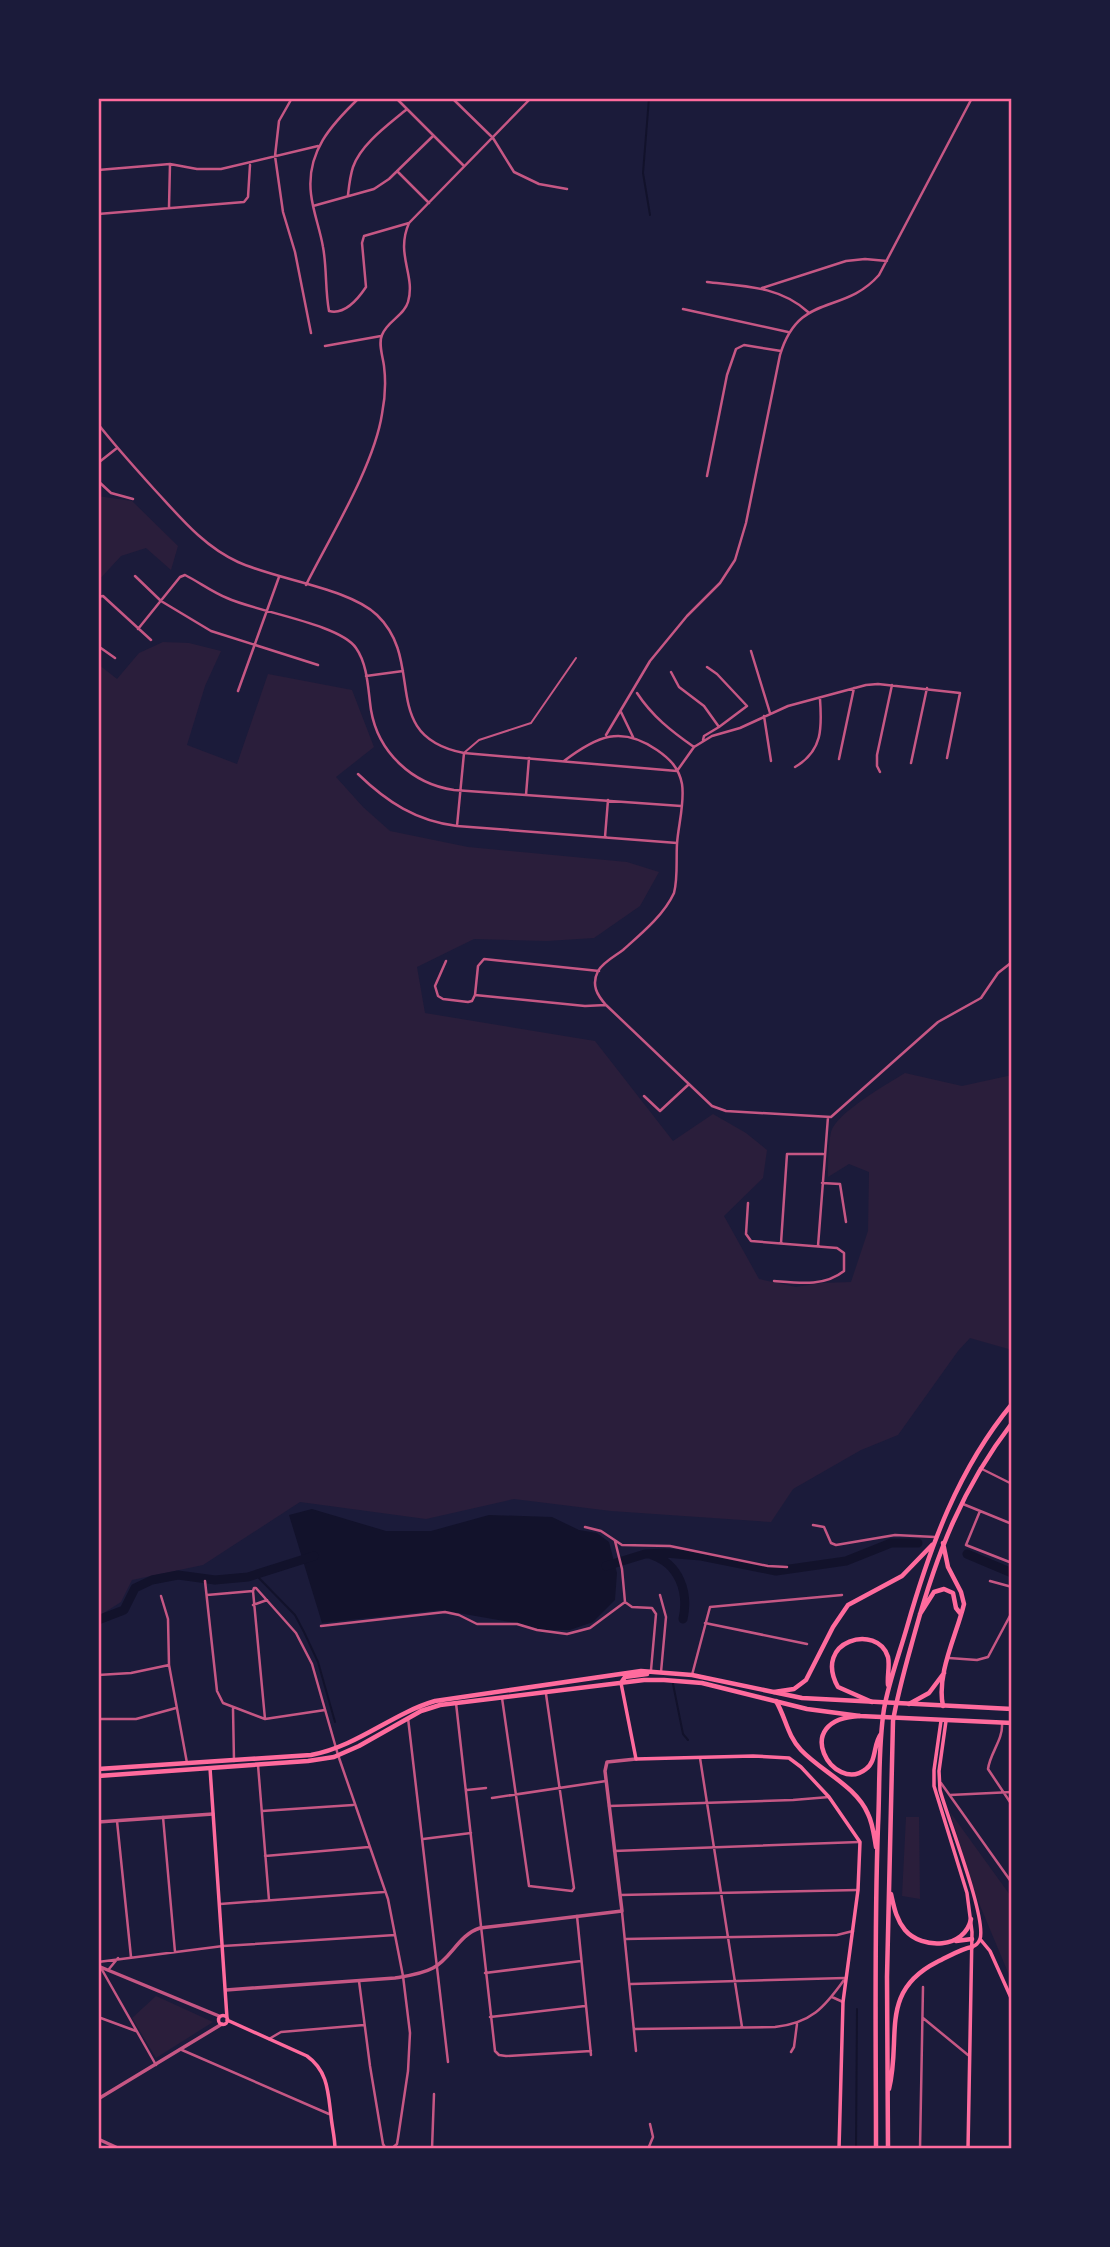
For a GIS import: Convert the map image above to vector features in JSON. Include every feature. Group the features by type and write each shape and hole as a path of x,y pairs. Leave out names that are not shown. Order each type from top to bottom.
{"main road":[{"path":"888,1688 935,1538 953,1497 977,1454 1012,1404"},
{"path":"888,2149 889,1881 893,1721 898,1692 943,1543 960,1503 980,1468 1012,1423"},
{"path":"943,1543 948,1567 963,1597 963,1609 944,1672 943,1706"},
{"path":"774,1692 794,1689 806,1680 833,1627 848,1605 902,1576 933,1544"},
{"path":"920,1614 934,1592 944,1589 953,1592 956,1608 960,1613"},
{"path":"872,1702 838,1687 832,1668 834,1654 853,1640 861,1639 879,1644 889,1660 881,1734 877,1854 876,2149"},
{"path":"651,1672 623,1677 621,1683 636,1759 789,1758 829,1797 860,1842 858,1890 843,2001 839,2149"},
{"path":"909,1704 929,1693 944,1672"},
{"path":"98,1776 337,1752 408,1711 435,1701 628,1673 692,1675 802,1698 1012,1709"},
{"path":"98,1769 187,1763 258,1765 308,1761 337,1752 431,1708 644,1680 684,1681 740,1691 807,1709 860,1716 1012,1723"},
{"path":"776,1701 793,1740 863,1805 872,1825 877,1854"},
{"path":"860,1716 836,1719 824,1733 824,1757 836,1770 852,1773 866,1770 881,1734"},
{"path":"944,1721 939,1780 942,1798 976,1905 980,1939 990,1951 1012,2000"},
{"path":"944,1721 934,1770 934,1786 967,1893 971,1919 968,2149"},
{"path":"210,1765 227,2003 223,2020 307,2056 317,2065 328,2087 335,2149"},
{"path":"889,1881 894,1910 906,1931 923,1942 980,1939"},
{"path":"949,1942 965,1933 971,1919"},
{"path":"887,2097 892,2077 897,2008 903,1990 928,1967 972,1947 980,1939"}],"street":[{"path":"292,98 279,121 275,156 283,212 295,252 311,333"},
{"path":"359,98 337,119 318,146 310,180 323,247 328,309 331,313 345,310 366,287 362,243 364,236 409,223"},
{"path":"396,98 464,166"},
{"path":"452,98 493,138 512,169 519,175 539,184 567,189"},
{"path":"325,346 381,336 406,308 409,288 402,248 409,223 531,98"},
{"path":"604,737 657,652 720,583 735,561 746,523 781,351 788,332 796,321 808,313 859,292 874,281 972,98"},
{"path":"348,197 356,160 370,142 407,109"},
{"path":"313,206 374,189 433,136"},
{"path":"98,170 170,164 211,170 250,164 318,146"},
{"path":"169,208 170,164"},
{"path":"98,214 244,202 248,197 250,164"},
{"path":"397,171 429,203"},
{"path":"762,288 851,260 887,261"},
{"path":"707,282 762,288 791,300 808,313"},
{"path":"683,309 788,332"},
{"path":"306,585 363,472 382,416 384,368 381,336"},
{"path":"707,476 727,375 736,349 744,345 781,351"},
{"path":"98,424 187,525 210,546 237,562 279,578 356,600 376,614 395,639 408,709 418,729 432,742 464,753 677,771"},
{"path":"98,463 117,448"},
{"path":"98,481 111,493 133,499"},
{"path":"138,629 180,576 185,575 228,599 331,631 348,639 361,656 377,733 395,759 421,780 447,789 681,806"},
{"path":"135,576 161,601 211,631 318,665"},
{"path":"238,691 279,578"},
{"path":"99,596 151,640"},
{"path":"98,646 116,658"},
{"path":"751,651 770,713"},
{"path":"703,740 704,736 747,706 707,667"},
{"path":"366,676 403,671"},
{"path":"671,672 679,687 703,705 719,727"},
{"path":"677,771 694,747 703,740 740,728 770,713 854,688 878,684 958,692 961,696 947,758"},
{"path":"880,772 877,755 892,685"},
{"path":"839,759 854,688"},
{"path":"911,763 927,688"},
{"path":"637,693 648,710 694,747"},
{"path":"795,767 811,755 821,737 820,699"},
{"path":"621,712 633,737"},
{"path":"764,716 771,761"},
{"path":"564,761 604,737 618,735 645,742 671,760 677,771 682,784 676,889 673,897 646,928 599,971 595,990 606,1005 688,1085 706,1102 719,1109 828,1117 836,1113 937,1022 969,1007 981,998 998,973 1012,962"},
{"path":"457,827 464,753"},
{"path":"526,795 529,758"},
{"path":"665,768 671,760"},
{"path":"358,774 402,810 435,823 457,827 677,843"},
{"path":"605,837 608,800"},
{"path":"446,961 435,986 438,996 468,1002 472,1001 475,995 478,966 484,959 599,971"},
{"path":"475,995 585,1006 606,1005"},
{"path":"644,1096 660,1111 688,1085"},
{"path":"818,1246 828,1117"},
{"path":"781,1243 787,1154 824,1154"},
{"path":"822,1183 840,1184 846,1222"},
{"path":"748,1203 748,1240 843,1250 845,1268 842,1273 814,1283 774,1281"},
{"path":"980,1468 1012,1484"},
{"path":"960,1503 1012,1524"},
{"path":"980,1511 966,1545 1012,1563"},
{"path":"813,1525 824,1527 831,1544 836,1545 895,1535 935,1538"},
{"path":"585,1527 601,1531 622,1545 670,1546 768,1566 788,1567"},
{"path":"615,1541 622,1570 625,1602 632,1607 652,1608 656,1614 651,1672"},
{"path":"205,1581 218,1696 223,1703 265,1719 327,1710"},
{"path":"990,1581 1012,1587"},
{"path":"207,1595 253,1591 256,1588 301,1640 312,1664 354,1805 386,1891 403,1976 410,2053 397,2144 401,2149"},
{"path":"253,1591 265,1719"},
{"path":"660,1595 666,1617 661,1672"},
{"path":"692,1675 711,1607 842,1595"},
{"path":"161,1596 168,1619 169,1665 187,1763"},
{"path":"253,1605 267,1600"},
{"path":"321,1626 445,1612 459,1615 477,1624 517,1624 567,1634 590,1628 625,1602"},
{"path":"948,1658 977,1660 988,1657 1012,1612"},
{"path":"705,1623 807,1644"},
{"path":"98,1675 131,1673 169,1665"},
{"path":"502,1699 530,1887 571,1891 574,1889 546,1692"},
{"path":"456,1703 496,2053 506,2056 591,2053 577,1916"},
{"path":"98,1719 136,1719 176,1708"},
{"path":"233,1709 234,1761"},
{"path":"408,1718 448,2062"},
{"path":"1002,1723 988,1769 1012,1805"},
{"path":"699,1757 742,2028"},
{"path":"636,1759 607,1762 605,1766 631,1984 636,2051"},
{"path":"258,1765 269,1900"},
{"path":"939,1780 1012,1883"},
{"path":"492,1798 606,1781"},
{"path":"467,1790 486,1788"},
{"path":"950,1795 1012,1792"},
{"path":"609,1806 829,1797"},
{"path":"262,1811 354,1805"},
{"path":"98,1822 213,1814"},
{"path":"163,1817 175,1952"},
{"path":"117,1821 131,1957"},
{"path":"423,1839 471,1833"},
{"path":"614,1851 860,1842"},
{"path":"265,1856 369,1847"},
{"path":"620,1895 858,1890"},
{"path":"220,1904 386,1891"},
{"path":"226,1990 403,1976 432,1969 460,1940 480,1928 622,1910"},
{"path":"625,1939 837,1935 853,1931"},
{"path":"99,1965 118,1958 223,1946 395,1935"},
{"path":"108,1971 118,1958"},
{"path":"485,1973 581,1961"},
{"path":"98,2099 182,2050 223,2020 99,1965"},
{"path":"99,1965 156,2065"},
{"path":"631,1984 846,1978"},
{"path":"635,2029 742,2028 797,2024 817,2012 846,1978"},
{"path":"359,1981 386,2148 397,2144"},
{"path":"920,2149 923,1987"},
{"path":"832,1997 843,2001"},
{"path":"491,2017 586,2006"},
{"path":"98,2017 136,2031"},
{"path":"923,2018 968,2055"},
{"path":"791,2052 797,2024"},
{"path":"269,2039 281,2032 365,2025"},
{"path":"182,2050 331,2115"},
{"path":"432,2149 435,2094"},
{"path":"648,2149 653,2137 650,2124"},
{"path":"98,2139 120,2149"}],"lane":[{"path":"464,753 486,737 531,723 576,658"}],"shaded area":[{"path":"98,496 132,501 178,546 171,570 146,548 121,556 98,581"},
{"path":"163,642 189,643 221,651 205,686 187,745 237,764 268,674 352,690 374,747 336,777 363,807 390,831 468,847 627,862 659,872 640,906 594,938 547,941 474,939 417,967 425,1013 595,1041 673,1141 713,1114 746,1133 767,1150 763,1178 724,1216 759,1279 796,1287 851,1282 868,1231 869,1172 849,1164 828,1177 831,1132 842,1116 905,1073 962,1086 1012,1075 1012,1350 970,1338 898,1435 861,1450 793,1489 771,1522 611,1511 514,1499 426,1519 300,1502 203,1565 132,1580 121,1602 102,1614 98,1612 98,664 117,679 139,653"},
{"path":"312,1509 386,1531 431,1531 489,1515 552,1517 579,1530 597,1533 609,1542 617,1573 615,1600 593,1622 570,1630 543,1630 441,1610 322,1623 289,1515"},
{"path":"950,1812 1010,1895 1012,1982 976,1896"},
{"path":"906,1817 919,1817 920,1899 902,1896"},
{"path":"156,1996 213,2022 156,2058 132,2018"}],"waterway":[{"path":"649,98 643,173 650,215"},
{"path":"606,1566 645,1554 665,1553 701,1556 776,1571 846,1561 891,1543 918,1543"},
{"path":"967,1554 1012,1573"},
{"path":"652,1555 669,1565 680,1580 684,1599 683,1619"},
{"path":"98,1620 124,1610 135,1588 152,1580 178,1575 215,1580 248,1577 314,1556"},
{"path":"256,1575 295,1615 318,1662 335,1722"},
{"path":"673,1684 683,1734 688,1740"},
{"path":"856,2149 857,2009"}]}
